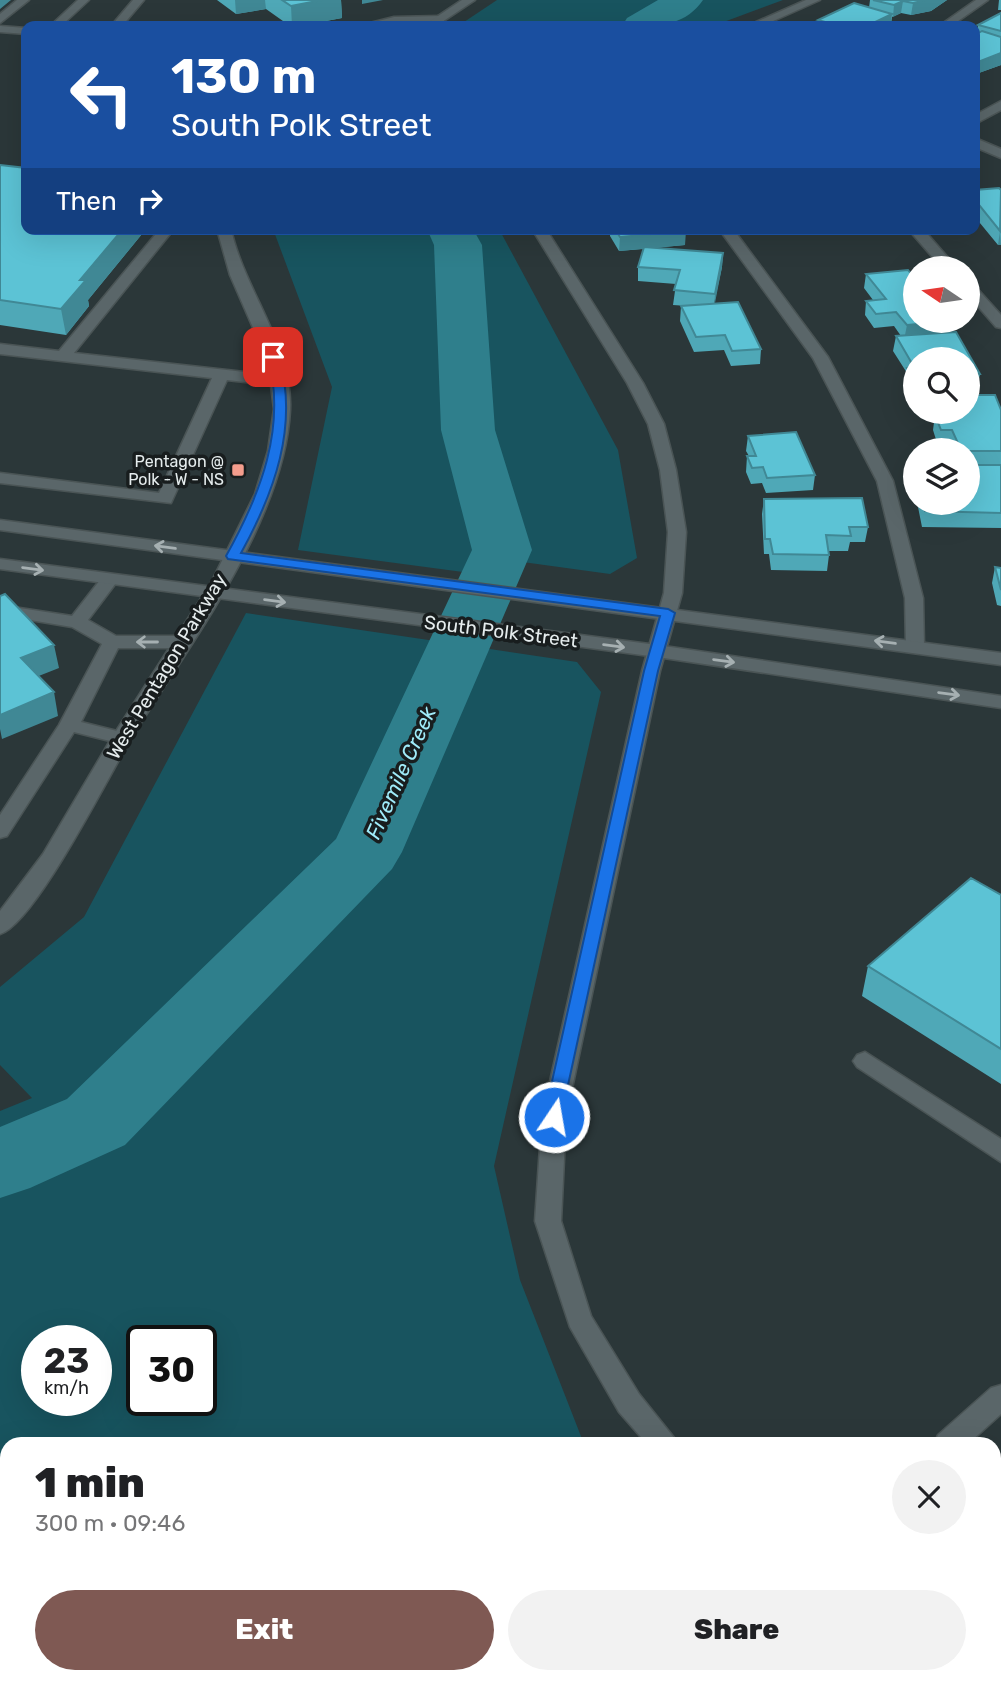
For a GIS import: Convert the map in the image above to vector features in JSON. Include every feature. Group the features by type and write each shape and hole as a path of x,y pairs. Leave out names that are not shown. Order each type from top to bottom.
{"street":[{"path":"0,20 24,0"},
{"path":"61,21 84,0"},
{"path":"120,21 139,0"},
{"path":"437,21 470,0"},
{"path":"765,21 815,0"},
{"path":"952,21 983,0"},
{"path":"389,21 440,19"},
{"path":"0,29 21,31"},
{"path":"980,117 1001,105"},
{"path":"980,144 1001,154"},
{"path":"63,356 162,235"},
{"name":"West Pentagon Parkway","path":"0,926 52,857 211,593 249,526 273,465 282,409 280,381 266,338 228,254 224,235"},
{"path":"543,235 635,383 656,424 668,470 677,532 673,593 657,651 554,1117 548,1221 579,1319 629,1403 659,1437"},
{"path":"730,235 821,357 884,481 914,597 915,646"},
{"path":"920,235 939,256"},
{"path":"980,300 1001,324"},
{"path":"0,349 280,381"},
{"path":"0,478 165,499 221,375"},
{"name":"South Polk Street","path":"0,524 1001,659"},
{"name":"South Polk Street","path":"0,564 657,651 1001,702"},
{"path":"77,622 110,579"},
{"path":"0,610 77,622 112,642 181,642"},
{"path":"0,831 69,725 112,642"},
{"path":"69,725 122,738"},
{"path":"865,1061 1001,1152"},
{"path":"956,1437 1001,1397"}],"shaded area":[{"path":"497,0 783,0 726,21 466,21"},
{"path":"275,235 502,235 618,450 637,558 610,574 472,555 478,574 298,550 332,387"},
{"path":"246,613 577,662 601,692 494,1166 520,1280 581,1437 0,1437 0,1111 32,1098 0,1065 0,987 84,917"}],"building":[{"path":"282,0 322,0 291,6"},
{"path":"873,0 926,0 913,3 903,1 894,5"},
{"path":"854,3 892,14 877,21 818,20"},
{"path":"1001,13 1001,31 980,24"},
{"path":"980,32 1001,37 1001,53 980,61"},
{"path":"0,165 21,167 21,235 118,235 80,280 86,280 61,309 0,300"},
{"path":"980,190 1001,190 1000,231 980,206"},
{"path":"644,247 723,253 715,294 674,290 680,270 638,267"},
{"path":"903,270 903,320 896,312 876,314 866,301 886,299 866,274"},
{"path":"738,302 761,349 732,351 725,335 696,337 681,306"},
{"path":"957,333 965,347 903,348 896,336"},
{"path":"980,395 995,395 1001,410 1001,451 980,451 980,438 956,438 952,430 941,430 939,424 980,424"},
{"path":"796,432 815,475 767,478 763,467 752,468 747,456 756,456 748,436"},
{"path":"980,465 1001,465 1001,513 980,512"},
{"path":"862,498 868,527 849,527 851,536 826,535 829,555 773,554 770,539 765,539 764,499"},
{"path":"995,567 1001,568 1001,590"},
{"path":"5,594 54,645 21,658 54,692 0,715 0,596"},
{"path":"971,878 1001,895 1001,1049 868,966"}],"waterway":[{"name":"Fivemile Creek","path":"649,21 684,0"},
{"name":"Fivemile Creek","path":"0,1164 96,1122 366,852 502,550 468,430 458,245 453,235"}],"place":[{"name":"Pentagon @ Polk - W - NS","path":"238,470"}],"route":[{"path":"273,357 280,381 282,409 273,465 249,526 232,556 668,613 651,671 554,1117"}]}
